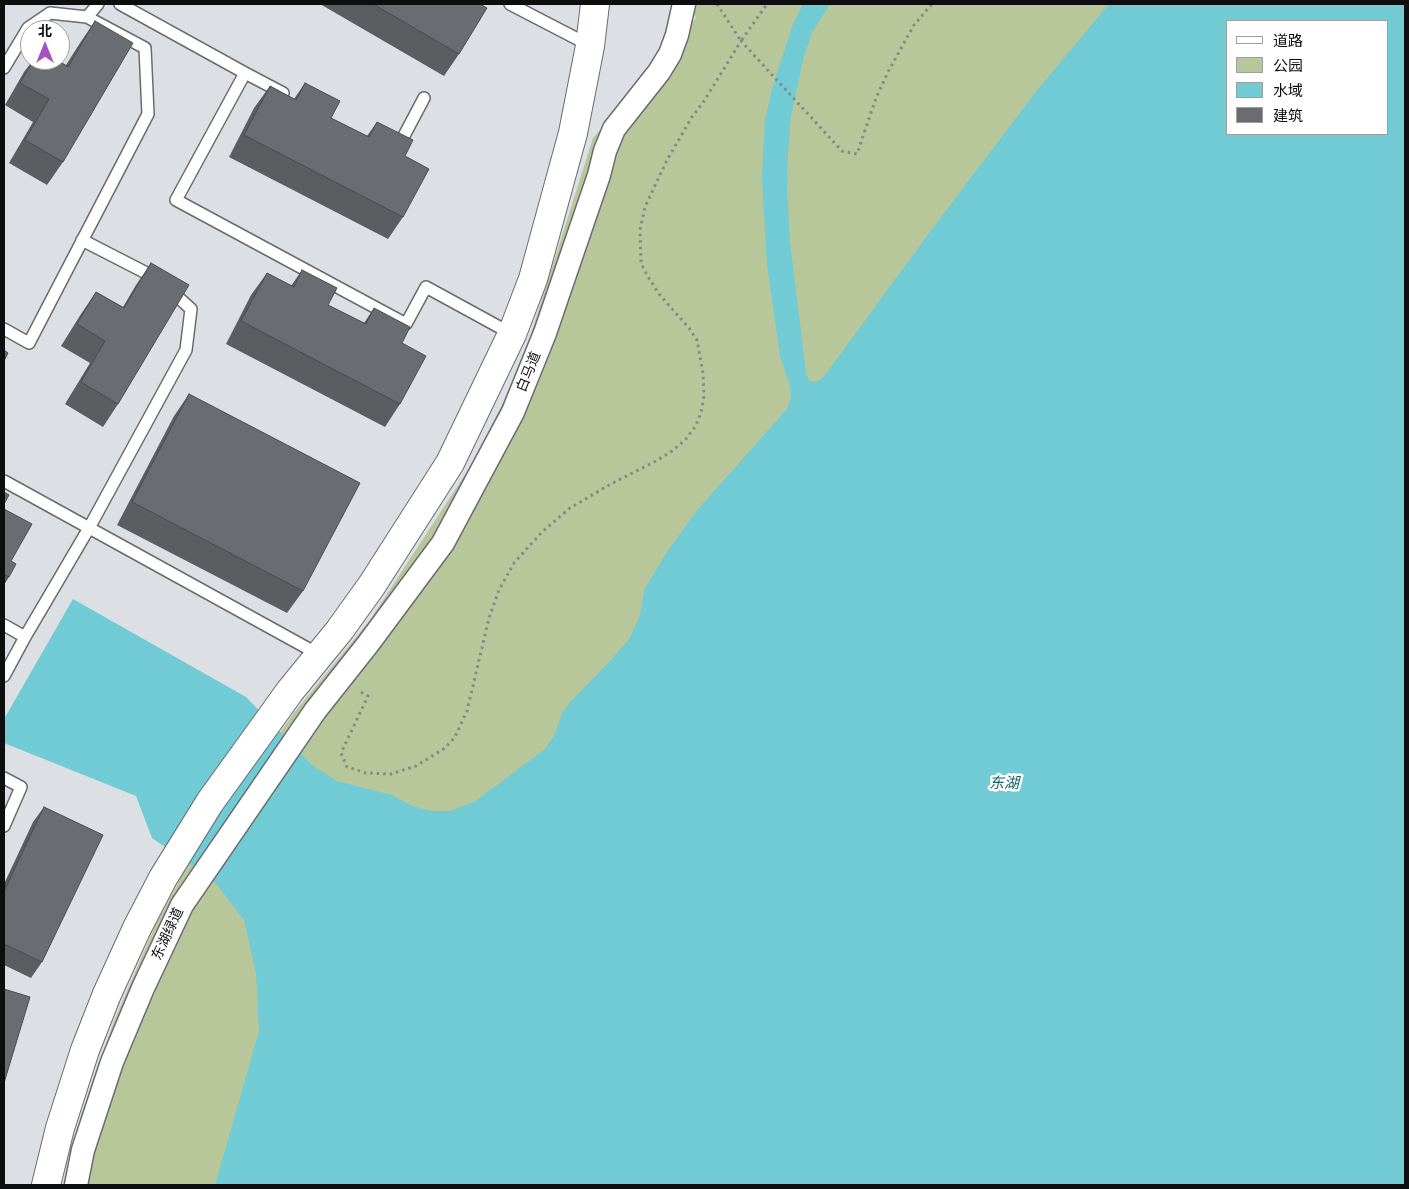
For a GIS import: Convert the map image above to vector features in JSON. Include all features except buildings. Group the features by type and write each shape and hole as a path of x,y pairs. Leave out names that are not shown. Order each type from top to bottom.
{"street":[{"path":"46,1185 60,1128 85,1050 107,994 162,878 210,802 290,691 318,654 339,631 372,585 450,463 512,334 533,279 573,133 590,46 595,4"},
{"name":"白马道","path":"315,711 443,543 513,412 545,333 596,184 604,151 614,129 659,72 670,54 677,35 684,4"},
{"name":"东湖绿道","path":"76,1185 83,1150 112,1062 143,988 182,905 315,711"}],"lane":[{"path":"88,16 98,4"},
{"path":"120,4 289,96"},
{"path":"510,4 590,46"},
{"path":"4,68 28,28 50,13 88,16 145,48 148,114 29,343 4,329"},
{"path":"245,73 176,200 406,324 426,287 512,334"},
{"path":"386,148 394,153 424,98"},
{"path":"4,676 186,350 191,309 160,280 82,240"},
{"path":"4,481 318,654"},
{"path":"4,625 25,637"},
{"path":"4,778 21,787 4,826"}],"path":[{"path":"717,4 741,41 842,151 857,154 876,98 889,70 914,25 932,4"},
{"path":"339,678 368,696 341,753 347,766 366,773 391,774 416,766 445,748 455,737 467,712 489,618 499,590 514,563 542,532 570,508 672,451 696,427 704,396 703,373 696,340 689,328 659,294 641,263 640,230 645,207 667,160 692,117 767,4"}],"green space":[{"name":"东湖","path":"689,4 1405,4 1405,1185 64,1185 81,1116 114,1021 155,926 183,874 293,714 370,620 470,467 501,407 530,337 593,138 696,18"}],"water":[{"name":"东湖","path":"803,4 830,4 812,33 804,56 791,116 788,153 787,188 790,243 806,372 809,381 814,382 820,380 825,375 1038,89 1109,4 1405,4 1405,1185 215,1185 259,1031 256,973 244,920 214,881 152,838 136,796 4,743 4,719 73,599 246,697 311,764 337,781 392,795 412,806 431,811 450,811 474,802 545,749 555,734 562,713 570,702 629,639 639,618 645,588 667,552 698,509 787,409 791,397 790,386 780,356 767,265 762,179 765,120 773,85 793,24"}]}
